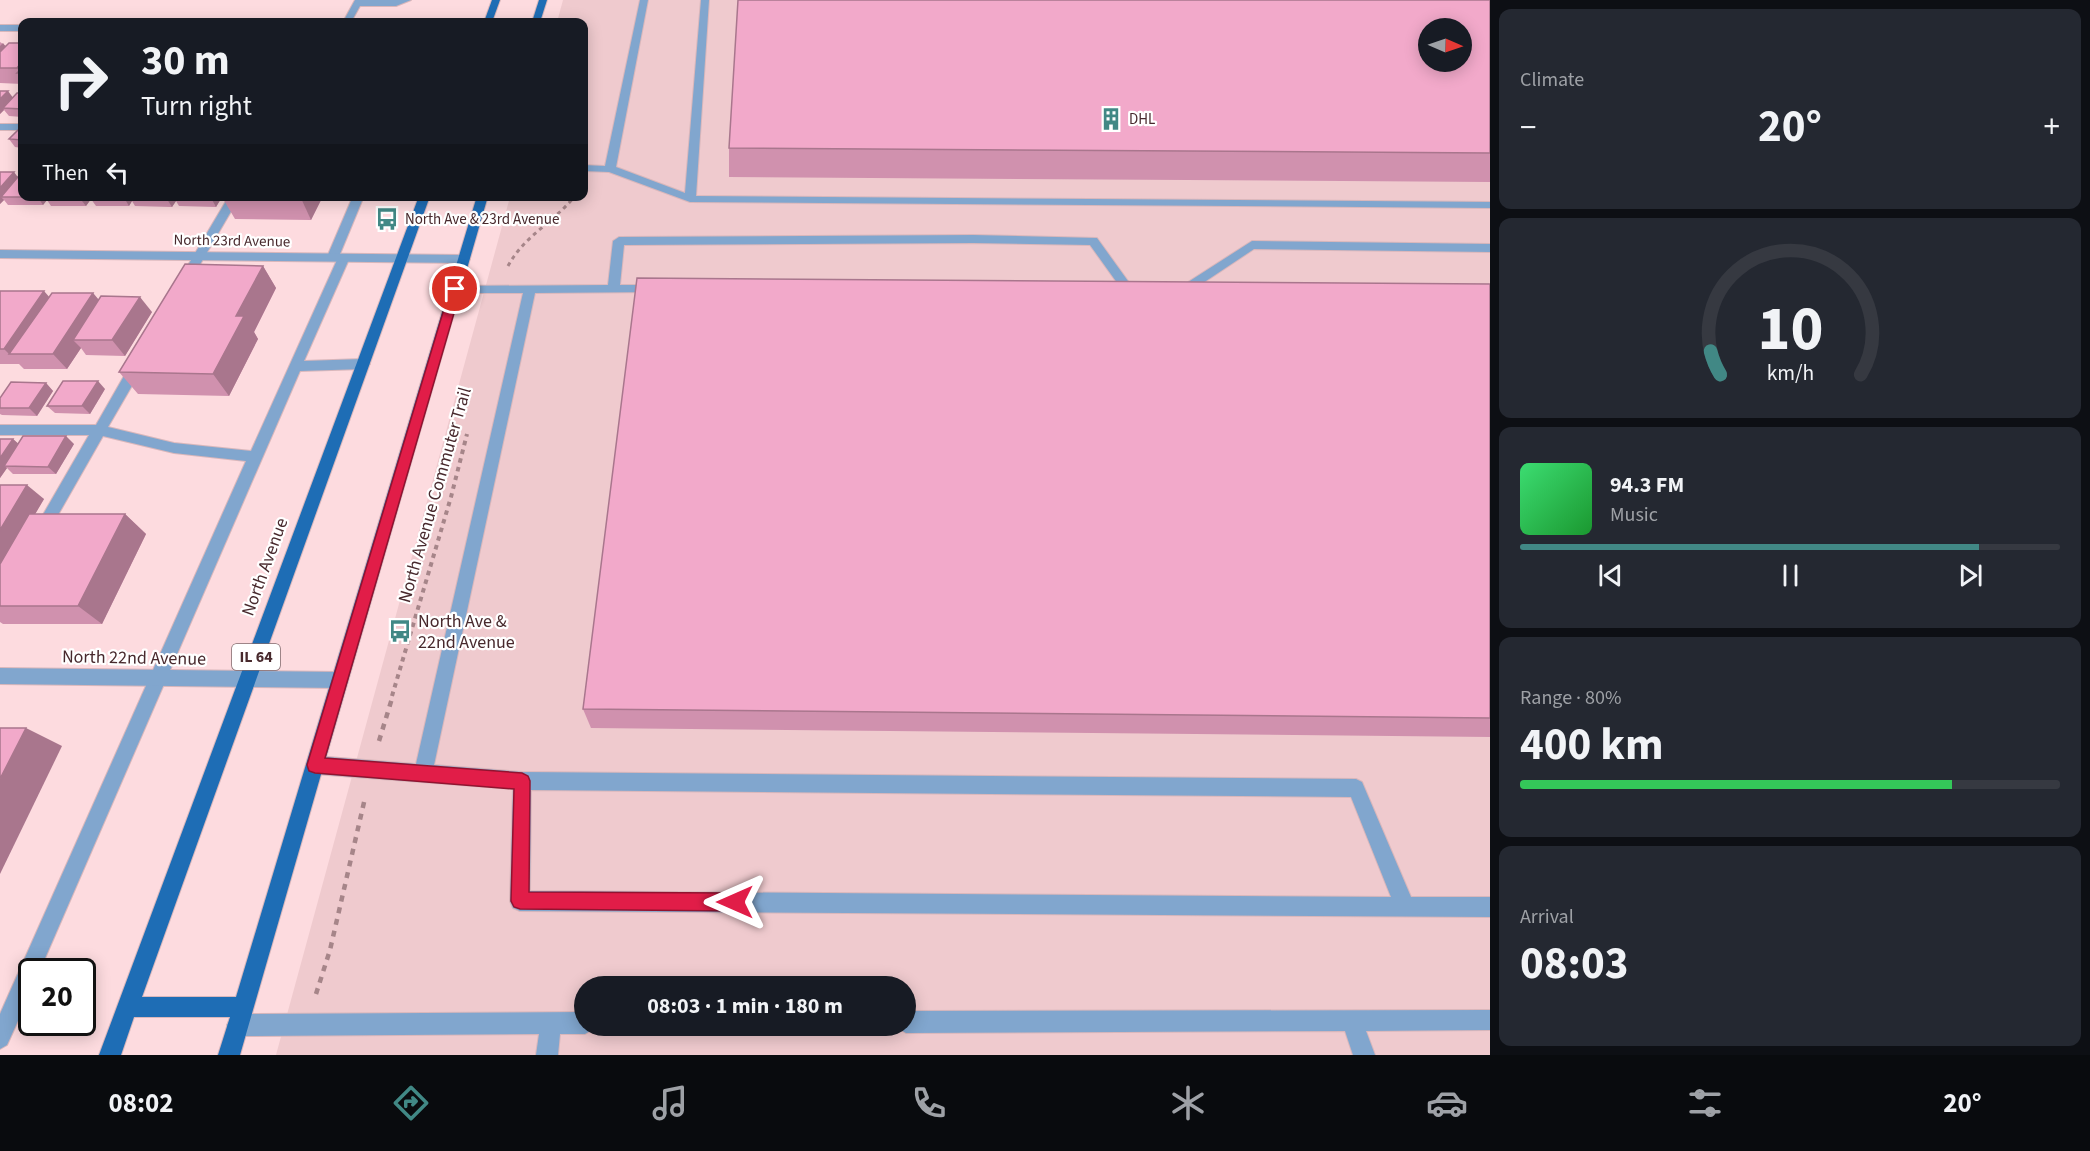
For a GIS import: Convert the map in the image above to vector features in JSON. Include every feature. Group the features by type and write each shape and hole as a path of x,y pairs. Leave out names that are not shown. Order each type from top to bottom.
{"main road":[{"path":"489,18 496,0"},
{"path":"537,18 543,0"},
{"name":"North Avenue","path":"110,1055 423,201"},
{"path":"229,1055 481,201"},
{"path":"127,1007 240,1016"}],"street":[{"path":"349,18 359,2 396,3 407,0"},
{"path":"610,169 644,0"},
{"path":"690,199 705,0"},
{"path":"0,28 18,28"},
{"path":"0,126 18,127"},
{"path":"588,168 610,169 690,199 1490,205"},
{"path":"179,290 232,201"},
{"path":"0,1038 296,366 339,257 357,201"},
{"path":"614,289 620,241 961,239 1093,241 1127,288"},
{"path":"1163,288 1187,288 1252,245 1490,248"},
{"name":"North 23rd Avenue","path":"0,254 464,259"},
{"path":"455,289 673,289"},
{"path":"423,773 530,289"},
{"path":"35,541 145,350"},
{"path":"296,366 363,364"},
{"path":"0,430 100,430 174,448 256,457"},
{"name":"North 22nd Avenue","path":"0,676 340,680"},
{"path":"315,765 522,781 1356,788 1405,907"},
{"path":"522,781 520,901 1490,907"},
{"path":"240,1016 574,1023"},
{"path":"1352,1020 1365,1055"},
{"path":"916,1022 1490,1020"},
{"path":"547,1055 551,1024"}],"path":[{"path":"505,272 514,251 529,235 570,201"},
{"name":"North Avenue Commuter Trail","path":"384,717 451,498 469,429"},
{"path":"330,950 356,839"}],"shaded area":[{"path":"563,0 1490,0 1490,1055 276,1055 509,201 588,201 588,18 558,18"}],"building":[{"name":"DHL","path":"738,0 1490,0 1490,153 729,148"},
{"path":"9,43 18,43 17,68 0,68 0,52"},
{"path":"0,91 8,91 0,99"},
{"path":"17,93 18,93 18,109 3,108"},
{"path":"18,130 18,140 9,139"},
{"path":"0,172 14,172 0,188"},
{"path":"18,177 18,197 1,197"},
{"path":"185,264 263,266 236,316 244,316 213,374 119,372"},
{"path":"637,278 1490,284 1490,718 583,709"},
{"path":"0,291 44,291 4,349 0,349"},
{"path":"52,293 93,293 53,354 9,354"},
{"path":"101,296 140,297 112,340 73,340"},
{"path":"63,381 98,381 82,406 47,406"},
{"path":"11,382 46,383 29,408 0,408 0,398"},
{"path":"23,436 66,436 48,467 4,466"},
{"path":"0,439 13,439 0,458"},
{"path":"0,485 27,485 0,530"},
{"path":"29,514 125,514 78,606 0,606 0,564"},
{"path":"0,728 26,728 0,779"}],"place":[{"name":"DHL","path":"1111,119"},
{"name":"North Ave & 23rd Avenue","path":"387,219"},
{"name":"North Ave & 22nd Avenue","path":"400,631"}],"route":[{"path":"455,289 315,765 522,781 520,901 735,902"}]}
